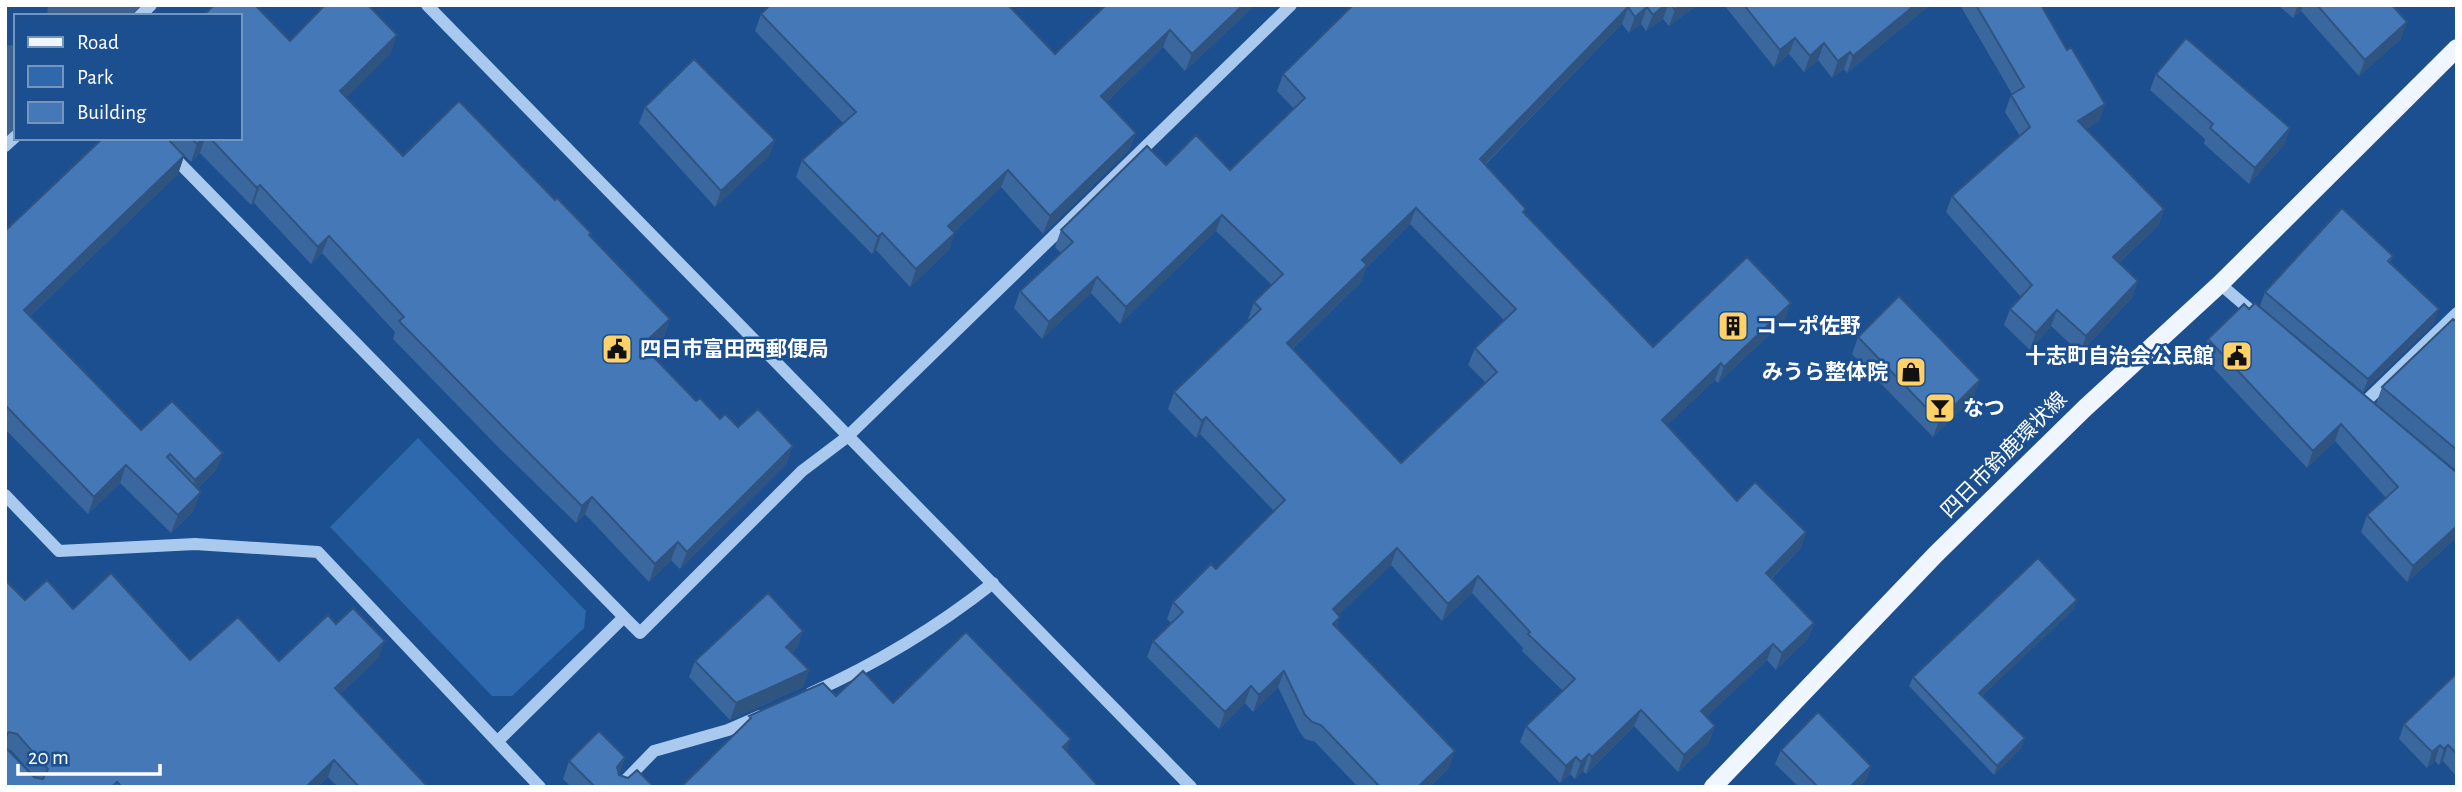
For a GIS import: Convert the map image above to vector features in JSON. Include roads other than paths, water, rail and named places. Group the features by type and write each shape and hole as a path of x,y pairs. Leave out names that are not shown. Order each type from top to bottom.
{"main road":[{"name":"四日市鈴鹿環状線","path":"1713,787 1936,554 2085,408 2220,284 2457,48"}],"street":[{"path":"427,5 1191,787"},
{"path":"157,140 640,634 802,471 847,437 1291,5"},
{"path":"2220,284 2271,327"},
{"path":"2363,404 2457,313"},
{"path":"5,495 59,551 195,544 318,552 499,740 540,787"},
{"path":"792,702 869,667 942,623 993,583"},
{"path":"499,740 624,617"},
{"path":"619,787 654,751 728,730 766,713"}],"waterway":[{"path":"91,14 100,5"},
{"path":"5,97 14,89"}],"place":[{"name":"コーポ佐野","path":"1733,326"},
{"name":"四日市富田西郵便局","path":"617,349"},
{"name":"十志町自治会公民館","path":"2237,356"},
{"name":"みうら整体院","path":"1911,372"},
{"name":"なつ","path":"1940,408"}]}
